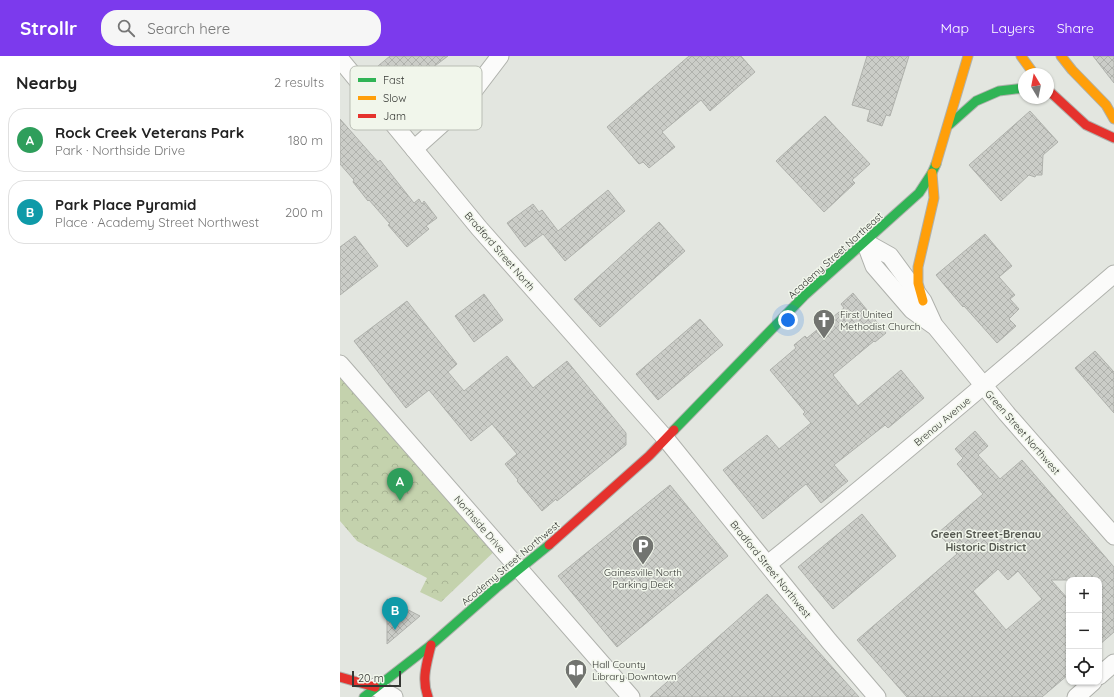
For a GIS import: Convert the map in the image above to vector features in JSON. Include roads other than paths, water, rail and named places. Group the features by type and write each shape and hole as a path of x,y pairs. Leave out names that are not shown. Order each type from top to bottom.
{"main road":[{"name":"Academy Street Northeast","path":"666,439 804,296 919,193 932,173 968,56"},
{"path":"1021,56 1030,68"},
{"path":"1061,56 1072,70 1106,105 1114,119"},
{"path":"948,125 976,101 999,91 1018,89"},
{"path":"1054,96 1086,125 1114,138"},
{"path":"923,301 918,278 918,262 935,196 932,173"},
{"name":"Academy Street Northwest","path":"370,692 431,645 542,551 637,467 666,439"},
{"path":"428,697 423,682 424,667 431,645"},
{"path":"340,678 370,692"}],"street":[{"path":"482,80 500,56"},
{"name":"Bradford Street North","path":"340,59 350,71"},
{"name":"Bradford Street North","path":"398,130 479,228 666,439"},
{"path":"414,149 435,130"},
{"name":"Green Street Northwest","path":"865,242 890,256 923,301 934,326"},
{"name":"Green Street Northwest","path":"865,242 874,266 912,310 934,326 984,387 1114,536"},
{"name":"Brenau Avenue","path":"768,564 881,473 984,387 1114,274"},
{"name":"Northside Drive","path":"340,364 625,691"},
{"name":"Bradford Street Northwest","path":"666,439 829,641 877,697"},
{"path":"1102,673 1114,663"},
{"path":"1076,697 1090,685"},
{"path":"370,692 394,697"}],"place":[{"name":"First United Methodist Church","path":"824,340"},
{"name":"Rock Creek Veterans Park","path":"400,501"},
{"name":"Gainesville North Parking Deck","path":"643,566"},
{"name":"Park Place Pyramid","path":"395,630"},
{"name":"Hall County Library Downtown","path":"576,690"}],"district":[{"name":"Green Street-Brenau Historic District","path":"986,540"}]}
